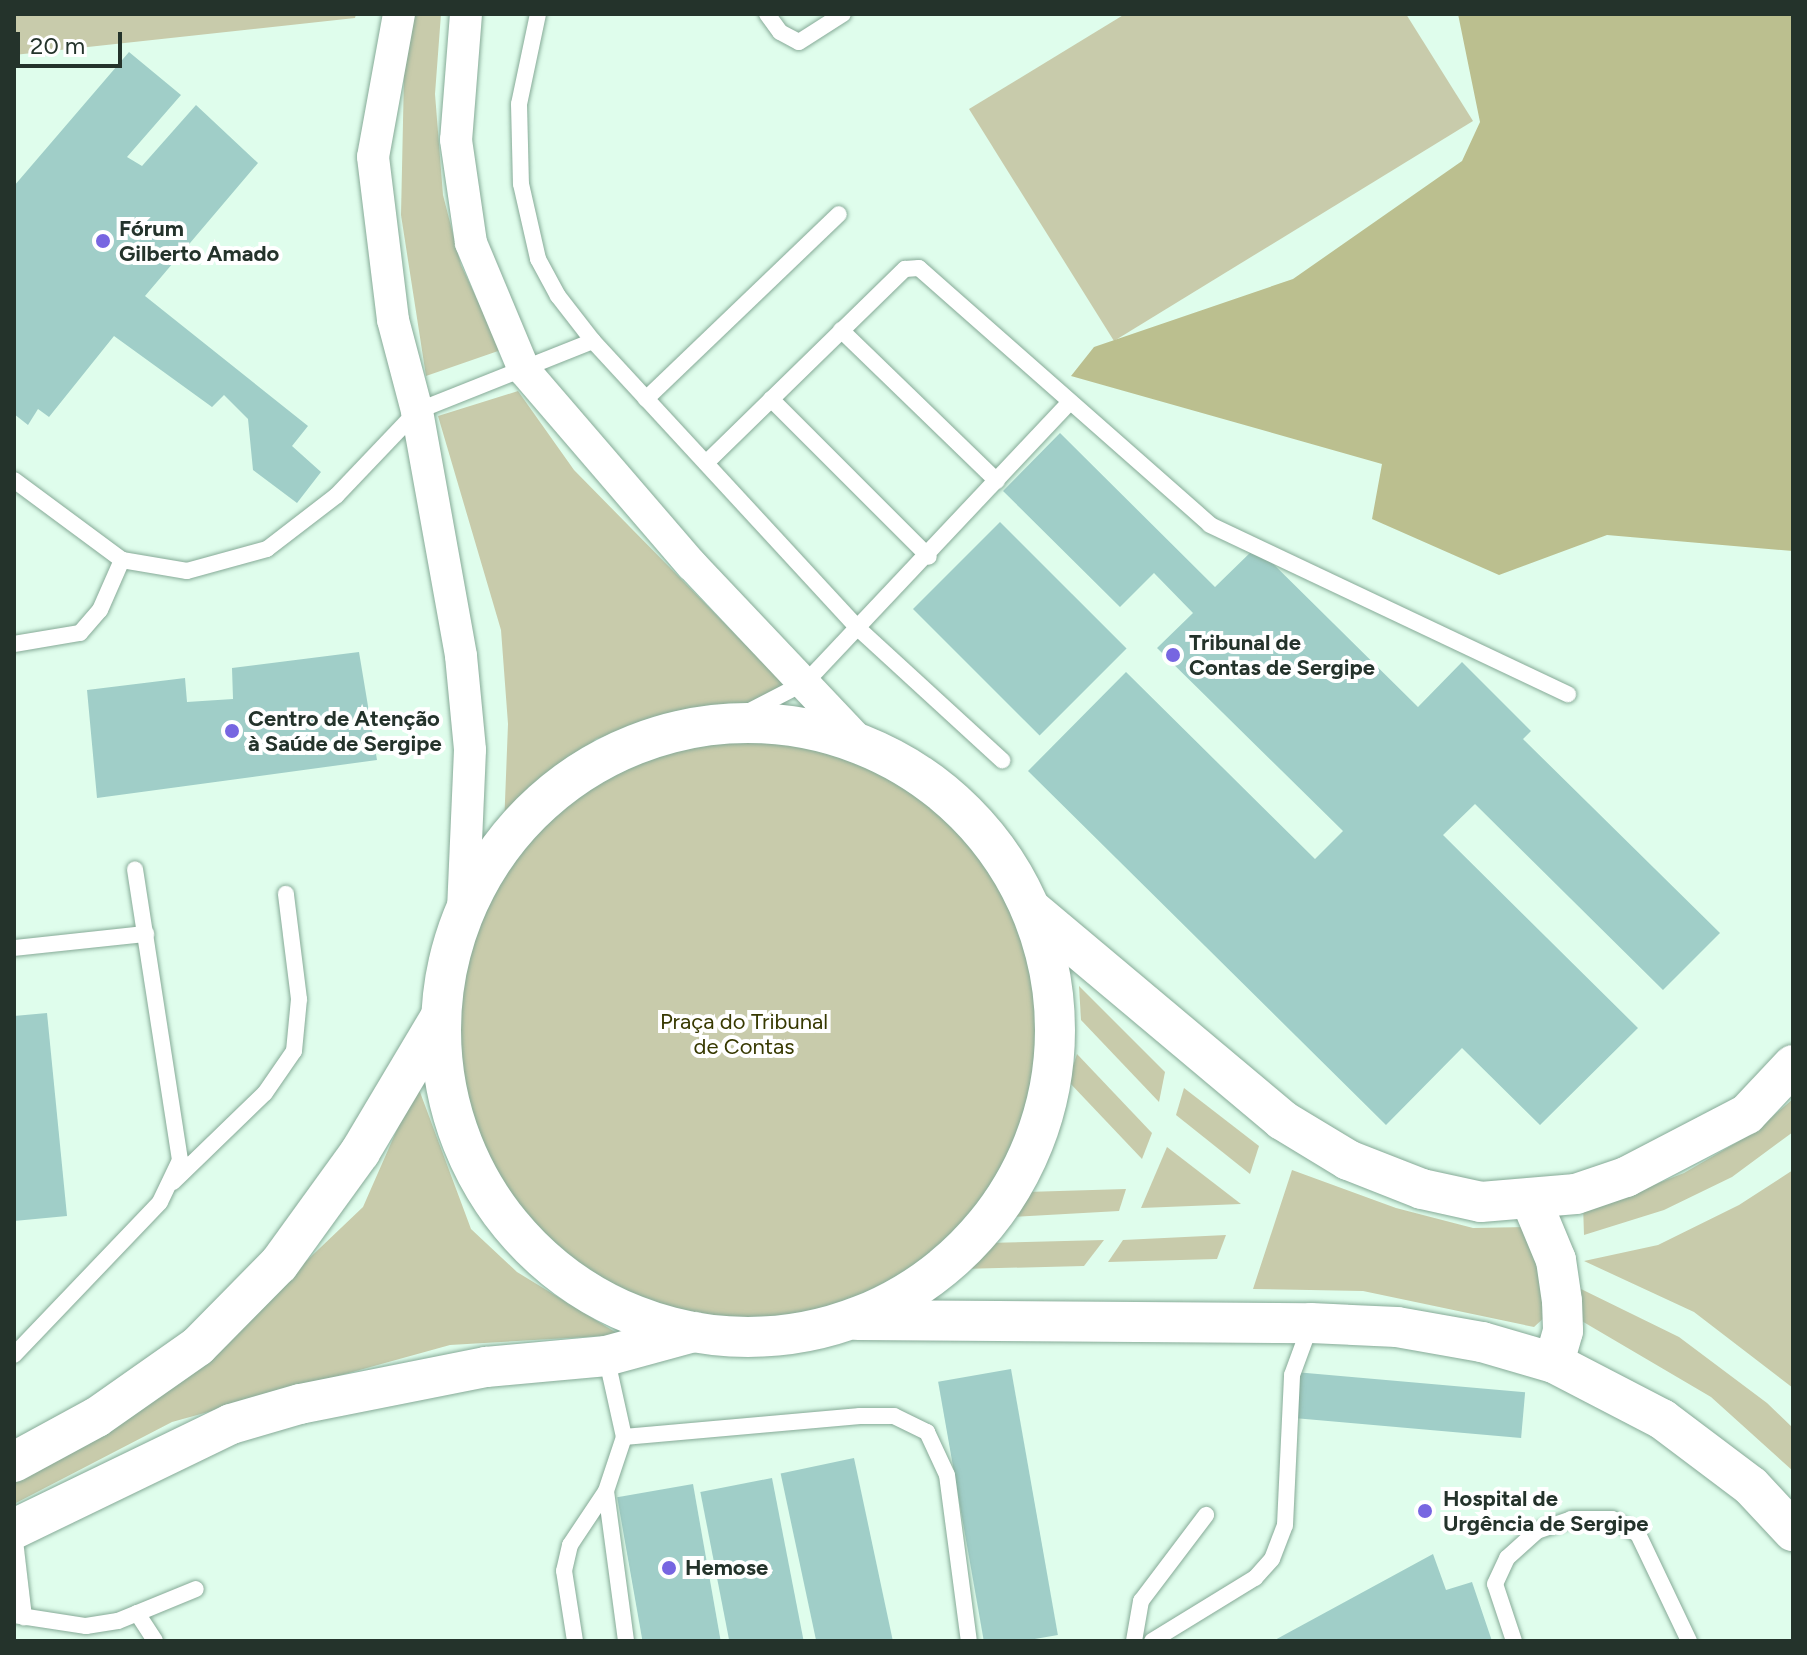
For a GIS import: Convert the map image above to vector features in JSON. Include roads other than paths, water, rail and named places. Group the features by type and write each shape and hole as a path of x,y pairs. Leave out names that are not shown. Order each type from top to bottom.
{"street":[{"path":"399,14 373,157 393,320 417,411 461,656 470,750 463,909 440,1018 447,1097 468,1158 496,1206 543,1258 591,1294 644,1319 694,1332 768,1337 850,1320 1311,1323 1397,1327 1554,1363 1662,1419 1751,1486 1793,1531"},
{"path":"466,14 456,140 471,243 524,370 692,565 806,682 862,745"},
{"path":"463,909 501,845 530,812 578,773 662,734 717,728 791,726 862,745 916,773 952,800 984,833 1032,910 1056,999 1049,1101 1023,1172 984,1230 918,1287 850,1320"},
{"path":"1032,910 1282,1120 1348,1160 1422,1189 1481,1202 1576,1194 1693,1146 1747,1114 1793,1065"},
{"path":"14,1462 97,1417 198,1346 279,1264 360,1152 440,1018"},
{"path":"1531,1200 1556,1260 1562,1301 1563,1331 1554,1363"},
{"path":"14,1531 245,1420 367,1389 471,1370 606,1356 694,1332"}],"lane":[{"path":"538,14 519,104 526,223 538,259 558,296 593,341 860,630 1002,760"},
{"path":"767,14 780,32 799,42 843,14"},
{"path":"646,399 839,214"},
{"path":"706,463 905,269 919,268 1210,525 1568,694"},
{"path":"841,330 997,481"},
{"path":"14,480 122,560 187,571 267,549 337,495 417,411 593,341"},
{"path":"771,399 929,557"},
{"path":"717,728 806,682 929,557 1070,402"},
{"path":"14,644 80,633 100,610 122,560"},
{"path":"135,869 180,1142 172,1183"},
{"path":"14,1355 172,1183 265,1093 294,1051 299,999 286,894"},
{"path":"14,948 146,934"},
{"path":"1152,1641 1255,1578 1281,1542 1288,1396 1300,1343 1311,1323"},
{"path":"575,1641 567,1558 581,1523 606,1491 624,1437 606,1356"},
{"path":"624,1437 860,1416 894,1416 927,1432 947,1475 969,1641"},
{"path":"606,1491 626,1641"},
{"path":"1134,1641 1141,1601 1206,1515"},
{"path":"1514,1641 1495,1584 1507,1558 1537,1531 1571,1519 1612,1519 1638,1534 1689,1641"},
{"path":"14,1531 19,1616 86,1626 137,1613 196,1589"},
{"path":"137,1613 155,1641"}],"place":[{"name":"Fórum Gilberto Amado","path":"103,241"},
{"name":"Tribunal de Contas de Sergipe","path":"1173,655"},
{"name":"Centro de Atenção à Saúde de Sergipe","path":"232,731"},
{"name":"Hospital de Urgência de Sergipe","path":"1425,1511"},
{"name":"Hemose","path":"669,1568"}],"park label":[{"name":"Praça do Tribunal de Contas","path":"744,1034"}]}
